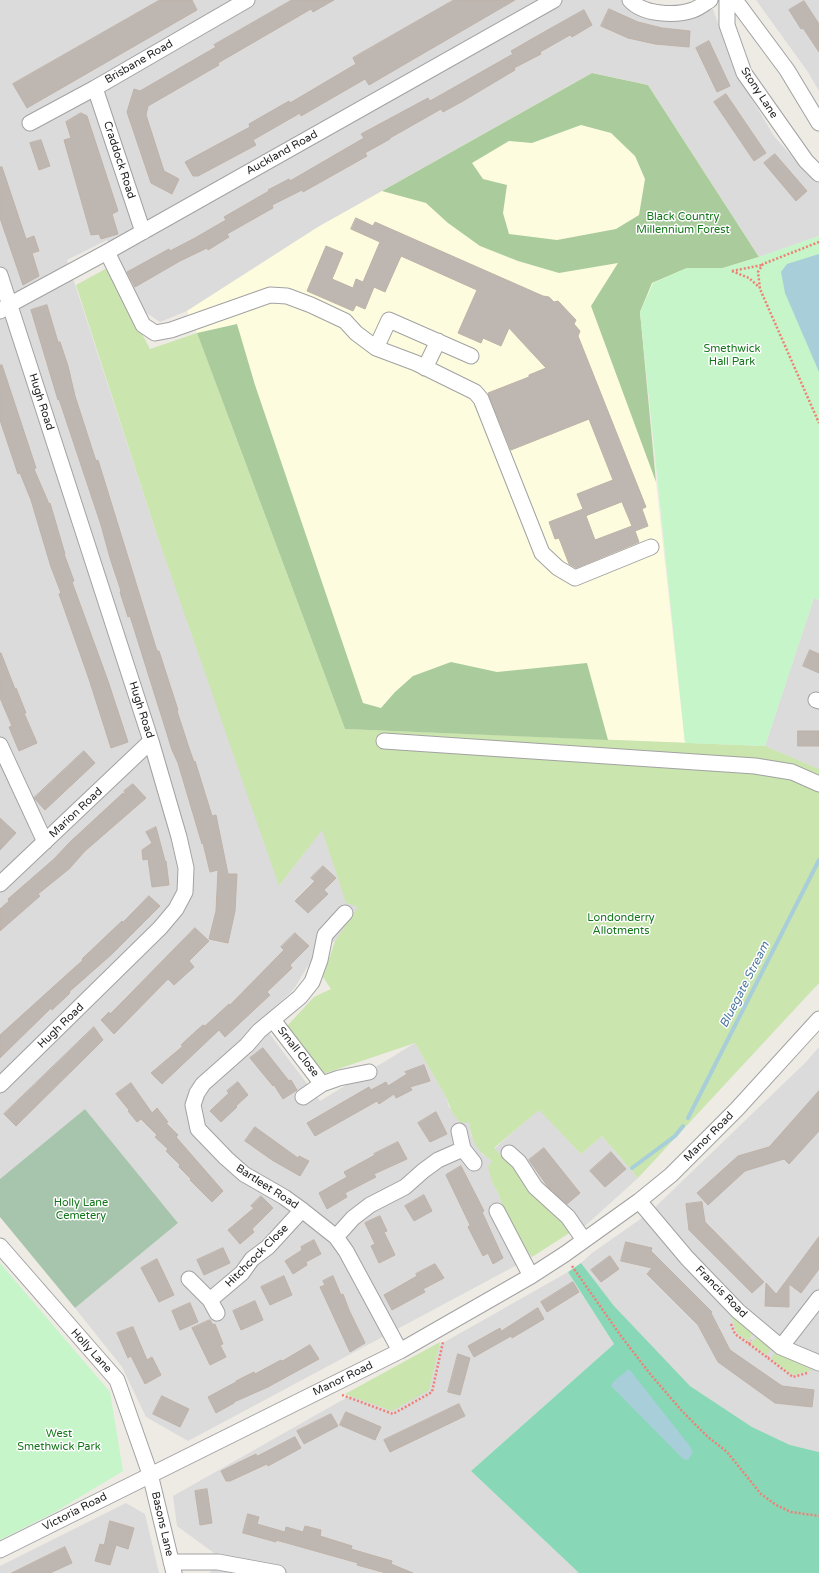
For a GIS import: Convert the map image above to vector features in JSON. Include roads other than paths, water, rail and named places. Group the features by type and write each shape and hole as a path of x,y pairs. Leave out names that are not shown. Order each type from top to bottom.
{"street":[{"name":"Brisbane Road","path":"30,123 95,88 247,0"},
{"name":"Auckland Road","path":"5,308 143,232 554,0"},
{"path":"630,0 646,10 669,13 694,10 710,0"},
{"name":"Stony Lane","path":"727,0 727,25 744,73 806,161 819,174"},
{"path":"735,0 787,70 819,123"},
{"name":"Craddock Road","path":"95,88 143,232"},
{"path":"107,252 143,325 155,333 171,330 270,296 287,296 311,305 345,321 356,333 376,348 426,368 475,392 481,400 542,553 558,568 575,578 651,547"},
{"name":"Hugh Road","path":"0,275 5,308 151,741 179,837 186,868 185,892 176,909 160,928 0,1086"},
{"path":"376,348 389,320 470,356"},
{"path":"426,368 438,341"},
{"name":"Marion Road","path":"0,884 151,741"},
{"path":"384,741 755,766 792,772 819,784"},
{"path":"0,745 45,842"},
{"name":"Bartleet Road","path":"345,914 325,935 317,986 300,997 260,1031 247,1045 203,1084 197,1093 193,1105 198,1130 226,1158 244,1174 284,1197 336,1237 346,1251 400,1351"},
{"name":"Manor Road","path":"150,1474 400,1351 532,1276 639,1201 671,1175 737,1109 819,1019"},
{"name":"Small Close","path":"273,1020 322,1084"},
{"name":"Small Close","path":"303,1097 322,1084 339,1078 368,1072"},
{"path":"459,1131 462,1149 474,1163"},
{"path":"336,1237 353,1218 370,1204 405,1187 438,1160 462,1149"},
{"path":"509,1153 519,1162 535,1188 568,1217 584,1240"},
{"name":"Francis Road","path":"639,1201 686,1258 738,1311 781,1347 816,1367"},
{"name":"Hitchcock Close","path":"210,1300 242,1273 252,1259 268,1247 302,1210"},
{"path":"497,1211 532,1276"},
{"name":"Holly Lane","path":"0,1246 117,1380 150,1474"},
{"path":"189,1279 210,1300 217,1313"},
{"path":"781,1347 819,1298"},
{"name":"Victoria Road","path":"0,1550 150,1474"},
{"name":"Basons Lane","path":"150,1474 172,1567"},
{"path":"172,1567 218,1562 278,1573"}],"water":[{"path":"819,254 819,372 785,293 781,272 787,264"},
{"path":"629,1369 689,1445 693,1452 688,1460 683,1459 611,1386 614,1381"}],"waterway":[{"name":"Bluegate Stream","path":"688,1118 819,860"},
{"name":"Bluegate Stream","path":"632,1168 675,1136 683,1126"}],"park label":[{"name":"Black Country Millennium Forest","path":"683,223"},
{"name":"Smethwick Hall Park","path":"732,355"},
{"name":"Londonderry Allotments","path":"621,924"},
{"name":"Holly Lane Cemetery","path":"81,1209"},
{"name":"West Smethwick Park","path":"59,1440"}]}
